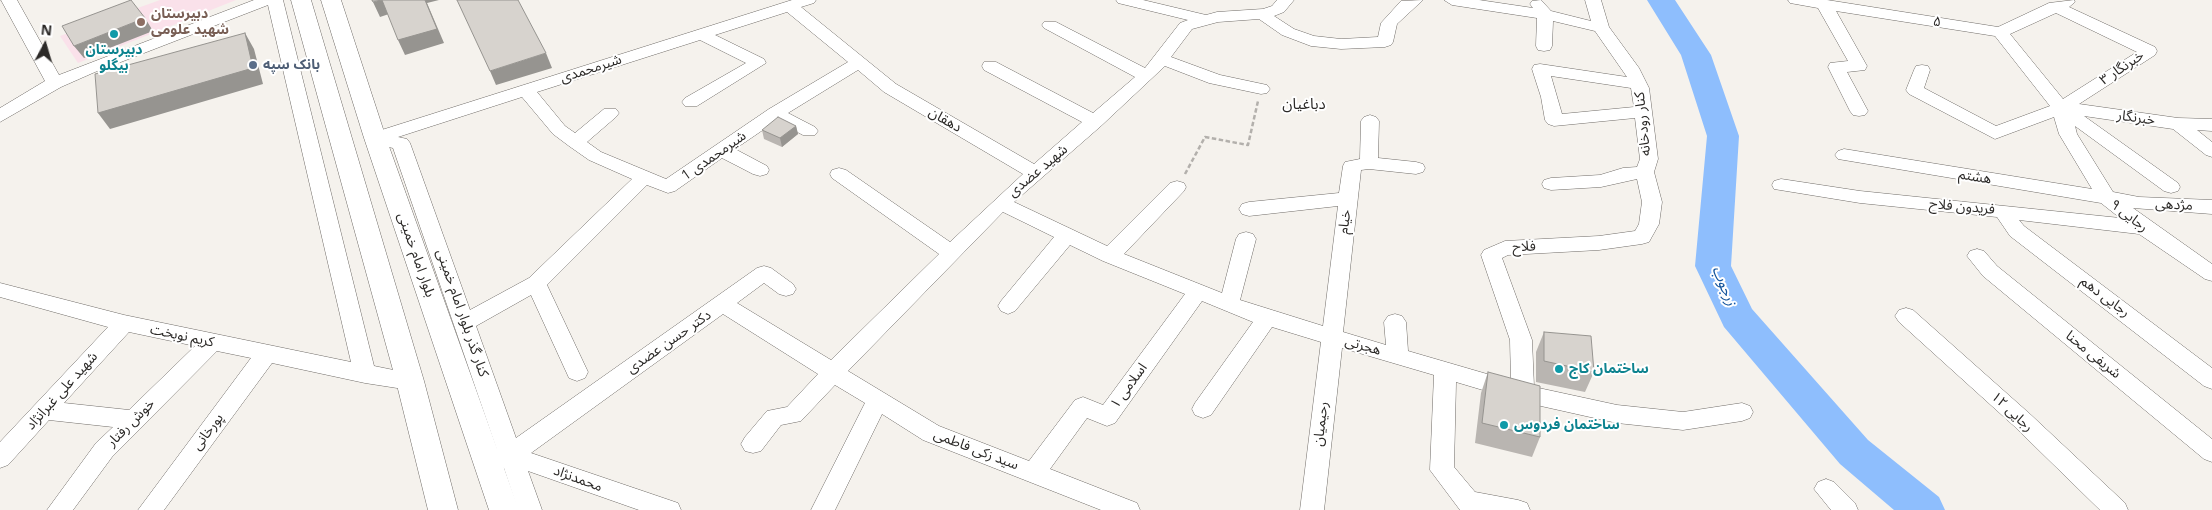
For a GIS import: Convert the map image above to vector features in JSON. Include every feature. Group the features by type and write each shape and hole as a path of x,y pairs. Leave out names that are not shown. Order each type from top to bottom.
{"main road":[{"path":"301,0 410,380 443,510"},
{"name":"بلوار امام خمینی","path":"331,0 375,138 500,460 504,510"}],"street":[{"path":"9,0 21,25 55,83"},
{"path":"0,116 55,83 268,0"},
{"path":"275,0 365,374"},
{"name":"شیرمحمدی","path":"375,138 808,0"},
{"path":"1124,0 1206,20"},
{"path":"1286,0 1278,9 1265,14 1266,18 1288,32 1311,41 1341,44 1385,42 1389,23 1407,4 1415,0"},
{"path":"1452,0 1513,11 1545,14 1601,28"},
{"path":"1536,0 1545,14 1544,46"},
{"name":"کنار رودخانه","path":"1593,0 1601,28 1631,68 1638,84 1649,159 1645,172 1652,202 1649,224 1642,237"},
{"name":"۵","path":"1796,0 2000,32"},
{"path":"2073,0 2055,6 2000,32 2061,108 2171,187"},
{"path":"1824,4 1860,66 1836,67 1859,111"},
{"name":"دهقان","path":"790,6 890,88 1036,173"},
{"name":"خبرنگار ۳","path":"2055,6 2149,51 2061,108"},
{"name":"شهید عضدی","path":"752,444 775,418 793,415 832,373 1001,203 1146,76 1162,59 1186,26 1236,14 1265,14"},
{"path":"1050,25 1146,76"},
{"path":"691,102 758,63 702,34"},
{"path":"1162,59 1216,79 1261,89"},
{"name":"شیرمحمدی 1","path":"525,89 559,130 595,156 668,187 775,113 858,62"},
{"path":"990,66 1095,122"},
{"path":"1638,84 1540,69 1550,97 1554,120 1643,112"},
{"path":"1922,70 1914,90 1995,133 2061,108"},
{"name":"خبرنگار","path":"2061,108 2178,124 2212,125"},
{"name":"رجایی ۹","path":"2061,108 2068,134 2106,197 2144,228 2212,274"},
{"path":"575,142 610,113"},
{"path":"775,113 810,131"},
{"path":"1370,121 1369,163 1416,168"},
{"path":"2178,124 2212,151"},
{"name":"کنار گذر بلوار امام خمینی","path":"375,138 401,143 465,322 500,460 530,510"},
{"path":"721,150 760,170"},
{"name":"هشتم","path":"1844,155 2106,197"},
{"name":"خیام","path":"1331,337 1352,166 1369,163"},
{"path":"1551,184 1601,181 1624,174 1645,172"},
{"path":"839,174 952,253"},
{"path":"465,322 536,283 645,177"},
{"name":"فریدون فلاح","path":"1781,185 1860,198 2003,211 2144,228"},
{"path":"1110,256 1177,187"},
{"name":"مژدهی","path":"2106,197 2139,203 2212,207"},
{"path":"1249,209 1348,199"},
{"name":"هجرتی","path":"1001,203 1110,256 1267,318 1523,393 1618,414 1683,421 1742,412"},
{"name":"رجایی دهم","path":"2003,211 2017,231 2212,380"},
{"path":"1008,306 1067,235"},
{"name":"فلاح","path":"1523,393 1521,340 1491,255 1506,248 1599,243 1642,237"},
{"path":"1229,304 1246,239"},
{"name":"شریفی محنا","path":"1977,256 1990,272 2212,452"},
{"path":"722,304 764,273 786,289"},
{"path":"536,283 577,372"},
{"name":"کریم نوبخت","path":"0,290 124,323 365,374 410,380"},
{"name":"اسلامی ۱","path":"1034,472 1083,406 1107,417 1198,292"},
{"name":"دکتر حسن عضدی","path":"500,460 722,304 832,373"},
{"name":"رجایی ۱۲","path":"1906,316 2022,420 2116,510"},
{"path":"1203,408 1267,318"},
{"path":"1395,322 1398,356"},
{"name":"شهید علی غبرانژاد","path":"0,458 124,323"},
{"name":"رحیمیان","path":"1312,510 1331,337"},
{"name":"خوش رفتار","path":"59,510 104,450 212,342"},
{"name":"پورخانی","path":"150,510 267,354"},
{"path":"1445,370 1442,470 1470,505 1518,510"},
{"name":"سید زکی فاطمی","path":"832,373 931,433 1128,510"},
{"path":"823,510 877,401"},
{"path":"45,410 134,420"},
{"name":"محمدنژاد","path":"500,460 669,510"},
{"path":"1826,489 1846,510"}],"path":[{"path":"1177,187 1205,137 1248,145 1261,89"}],"shaded area":[{"name":"دبیرستان شهید علومی","path":"160,0 236,0 78,63 60,36"}],"building":[{"path":"131,0 145,18 74,46 62,26"},
{"path":"382,0 425,0 437,29 398,40"},
{"path":"457,0 518,0 546,53 490,71"},
{"path":"245,33 253,68 98,113 95,74"},
{"path":"778,117 796,126 780,138 762,130"},
{"path":"1544,332 1591,336 1594,372 1544,361"},
{"path":"1488,372 1540,386 1540,437 1482,423"}],"waterway":[{"name":"زرجوب","path":"1661,0 1696,55 1723,136 1713,266 1737,317 1854,452 1924,510"}],"place":[{"name":"دبیرستان شهید علومی","path":"141,22"},
{"name":"دبیرستان بیگلو","path":"114,34"},
{"name":"بانک سپه","path":"253,65"},
{"name":"ساختمان کاج","path":"1559,369"},
{"name":"ساختمان فردوس","path":"1504,425"}],"district":[{"name":"دباغیان","path":"1304,105"}]}
